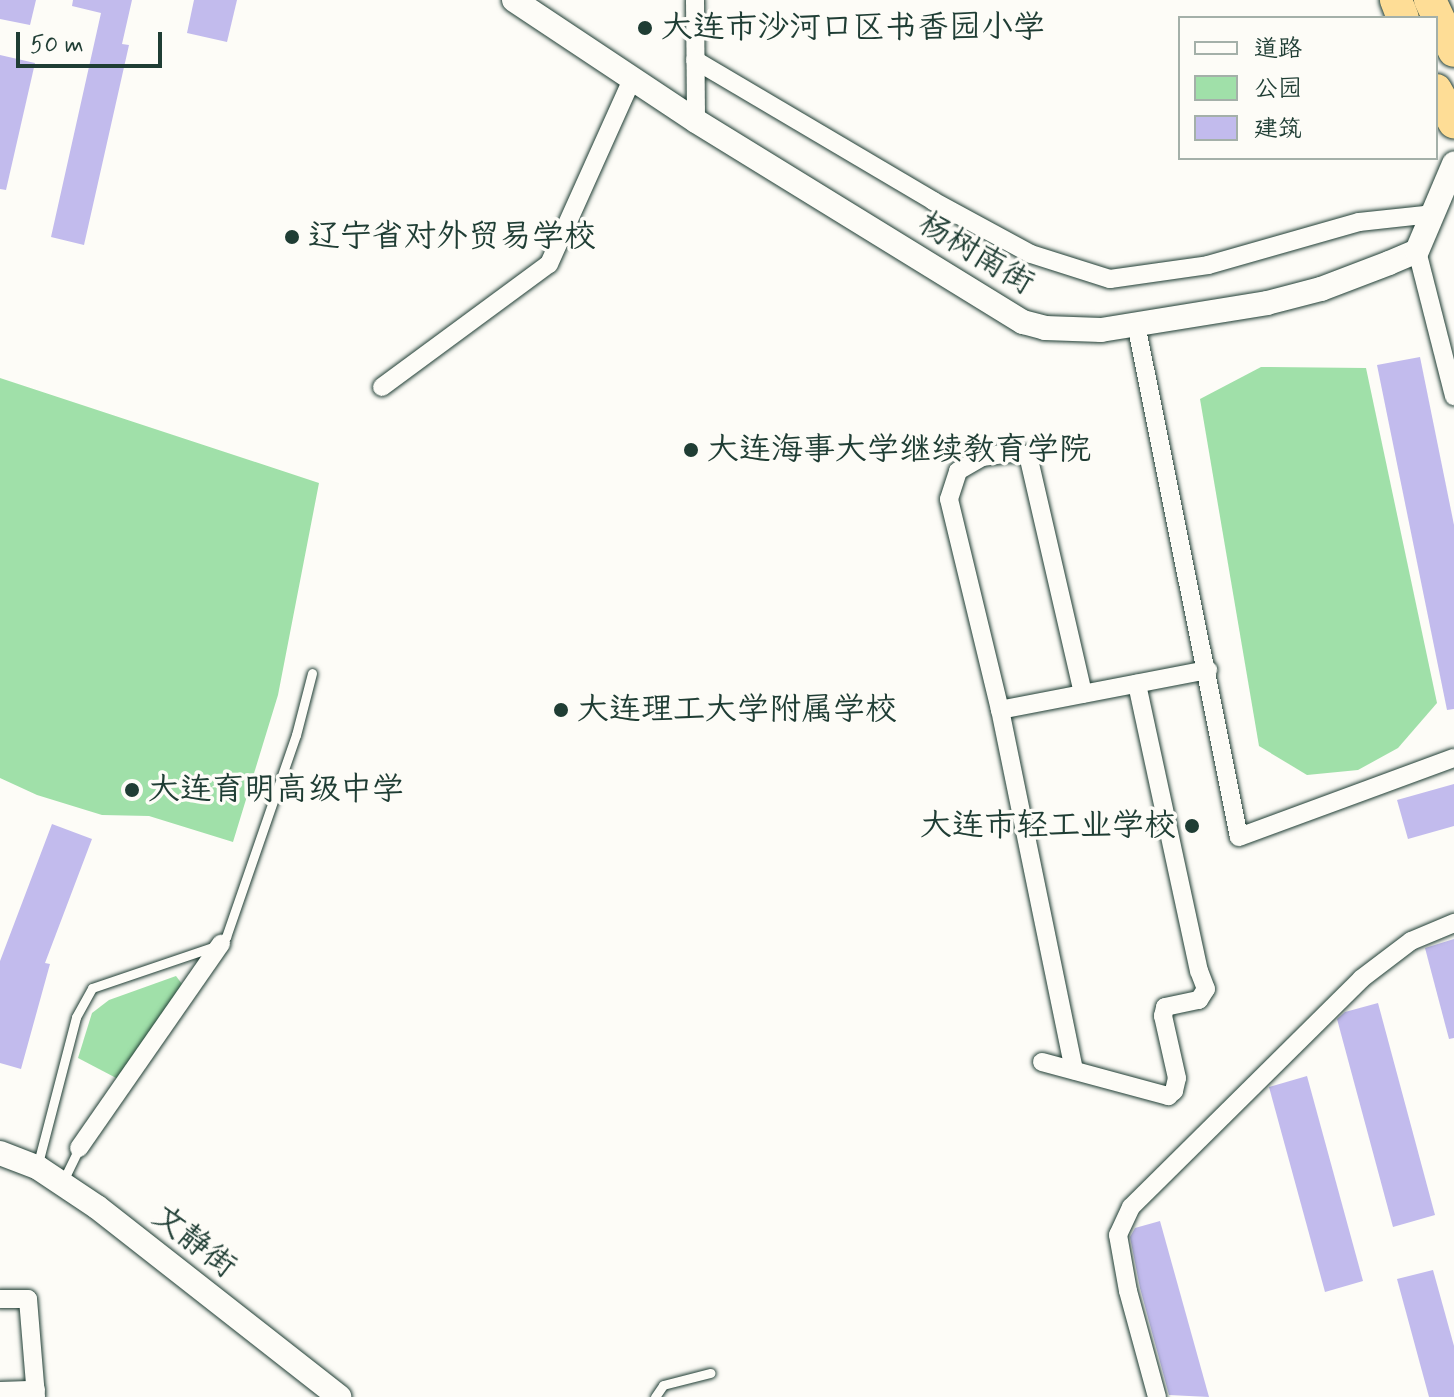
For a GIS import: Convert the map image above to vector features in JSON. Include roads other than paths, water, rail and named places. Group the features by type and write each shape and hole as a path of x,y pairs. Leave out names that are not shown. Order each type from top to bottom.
{"highway":[{"path":"1438,17 1454,51"},
{"path":"1438,94 1454,122"}],"street":[{"name":"杨树南街","path":"514,0 696,121 1023,322 1066,330 1136,324 1267,303 1321,289 1417,251"},
{"path":"695,0 696,121"},
{"path":"695,60 933,201 1031,254 1110,279 1208,265 1359,222 1423,215"},
{"path":"382,387 549,264 632,79"},
{"path":"1454,164 1417,251 1454,396"},
{"path":"1136,324 1208,670 1239,837 1454,758"},
{"path":"1074,1070 1000,710 949,499 958,471 982,457 1011,453 1028,455 1083,694"},
{"path":"1000,710 1208,670"},
{"path":"1042,1062 1168,1096 1174,1091 1177,1078 1165,1007 1199,1000 1206,989 1199,971 1137,684"},
{"path":"1157,1397 1118,1235 1131,1207 1361,979 1411,941 1454,923"},
{"path":"79,1148 221,944"},
{"name":"文静街","path":"0,1153 37,1167 62,1183 339,1397"},
{"path":"0,1299 28,1299 36,1393 0,1391"}],"lane":[{"path":"37,1167 76,1017 92,988 221,944 296,735 312,673"},
{"path":"62,1183 79,1148"},
{"path":"655,1397 663,1385 710,1373"}],"place":[{"name":"大连市沙河口区书香园小学","path":"645,28"},
{"name":"辽宁省对外贸易学校","path":"292,237"},
{"name":"大连海事大学继续教育学院","path":"691,450"},
{"name":"大连理工大学附属学校","path":"561,710"},
{"name":"大连育明高级中学","path":"132,790"},
{"name":"大连市轻工业学校","path":"1192,826"}]}
